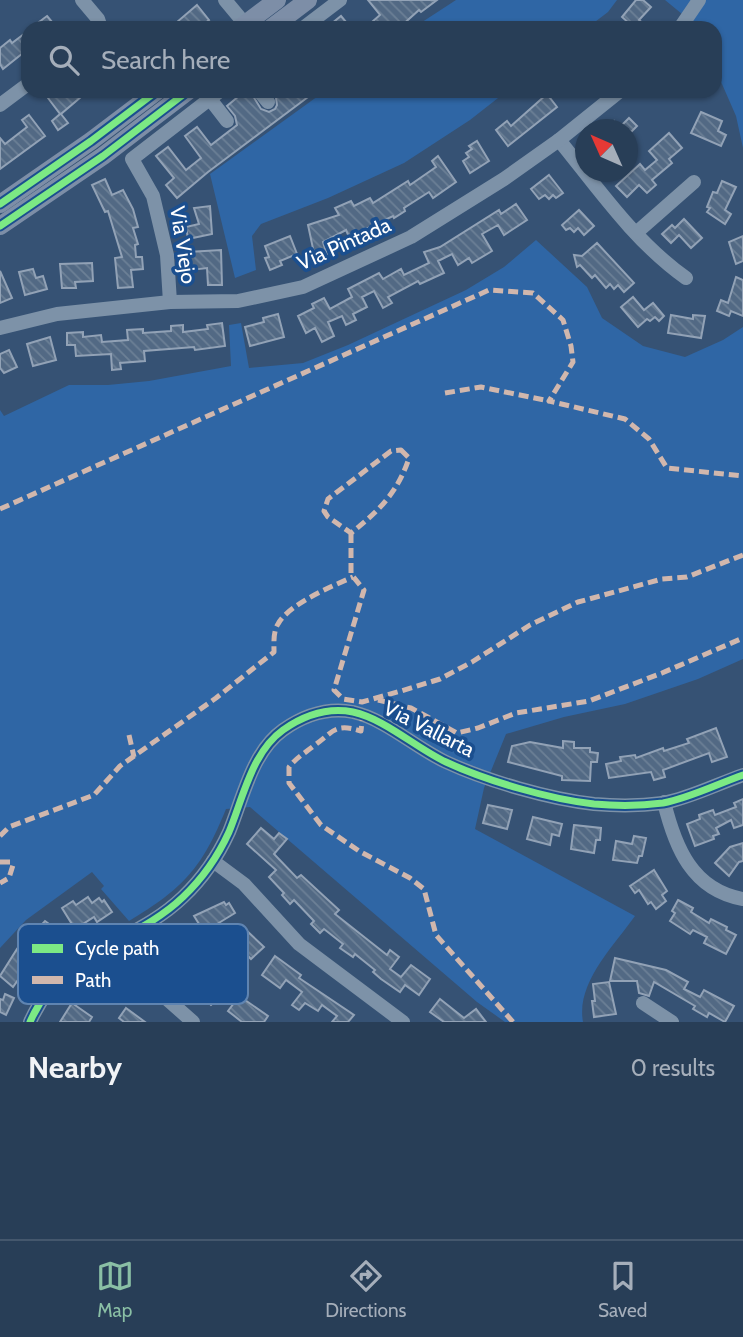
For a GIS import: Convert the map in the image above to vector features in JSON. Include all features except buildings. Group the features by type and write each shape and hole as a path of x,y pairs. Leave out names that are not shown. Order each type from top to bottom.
{"main road":[{"path":"249,21 276,0"},
{"path":"280,21 308,0"},
{"path":"0,204 148,98"},
{"path":"0,226 103,156 179,98"}],"street":[{"path":"82,0 99,21"},
{"path":"225,0 239,21"},
{"path":"312,21 340,0"},
{"path":"685,21 699,0"},
{"path":"1,103 21,89"},
{"name":"Via Viejo","path":"170,302 167,255 153,196 132,159 211,98"},
{"path":"216,98 227,121"},
{"name":"Via Pintada","path":"0,328 57,314 170,302 238,301 303,287 411,237 504,179 611,98"},
{"path":"559,140 636,233 662,261 686,278"},
{"path":"636,233 694,182"},
{"name":"Via Vallarta","path":"143,924 177,902 214,861 259,758 281,732 301,719 317,713 351,712 365,716 445,762 566,800 627,806 664,802 743,775"},
{"path":"664,802 672,836 687,863 711,886 743,899"},
{"path":"214,861 244,884 299,944 403,1022"},
{"path":"643,1003 672,1022"},
{"name":"Via Vallarta","path":"30,1022 40,1004"},
{"path":"173,1004 193,1022"}],"shaded area":[{"path":"456,0 617,0 596,21 424,21"},
{"path":"665,0 743,0 743,148 736,116 722,84 722,21 691,21"},
{"path":"315,98 498,98 470,120 404,163 328,198 261,224 252,236 256,270 235,278 210,174"},
{"path":"536,240 587,287 602,318 643,346 685,357 723,340 743,327 743,659 698,679 625,704 564,717 506,734 484,788 475,829 635,916 591,979 582,1008 583,1022 505,1022 477,1002 250,807 226,809 208,847 189,875 164,898 129,921 101,889 104,886 92,872 22,924 18,924 18,929 0,948 0,410 4,416 69,385 149,381 231,366 229,325 241,323 249,368 303,363 466,290 504,267"}],"marked path":[{"path":"0,509 489,290 533,293 563,320 573,362 549,401 625,419 649,439 667,468 743,476"},
{"path":"445,393 481,387 549,401"},
{"path":"401,450 409,458 399,481 370,517 351,533 328,517 324,511 328,499 391,451 401,450"},
{"path":"351,533 351,574 364,590 334,690 343,699 362,702 440,679 530,625 578,602 662,579 687,577 743,555"},
{"path":"0,836 9,827 94,795 120,766 216,698 274,652 276,627 291,609 353,577"},
{"path":"378,700 411,708 457,733 516,713 589,701 743,638"},
{"path":"363,711 361,731 340,728 331,732 289,767 289,783 321,825 424,889 436,935 513,1022"},
{"path":"129,735 134,757"},
{"path":"0,862 10,862 13,865 9,878 0,883"}],"cycle path":[{"path":"0,204 148,98"},
{"path":"0,226 103,156 179,98"},
{"path":"146,924 183,897 209,867 225,841 256,763 272,739 299,721 325,712 343,711 365,716 462,769 538,794 576,802 628,805 663,803 743,775"},
{"path":"30,1022 40,1004"}]}
